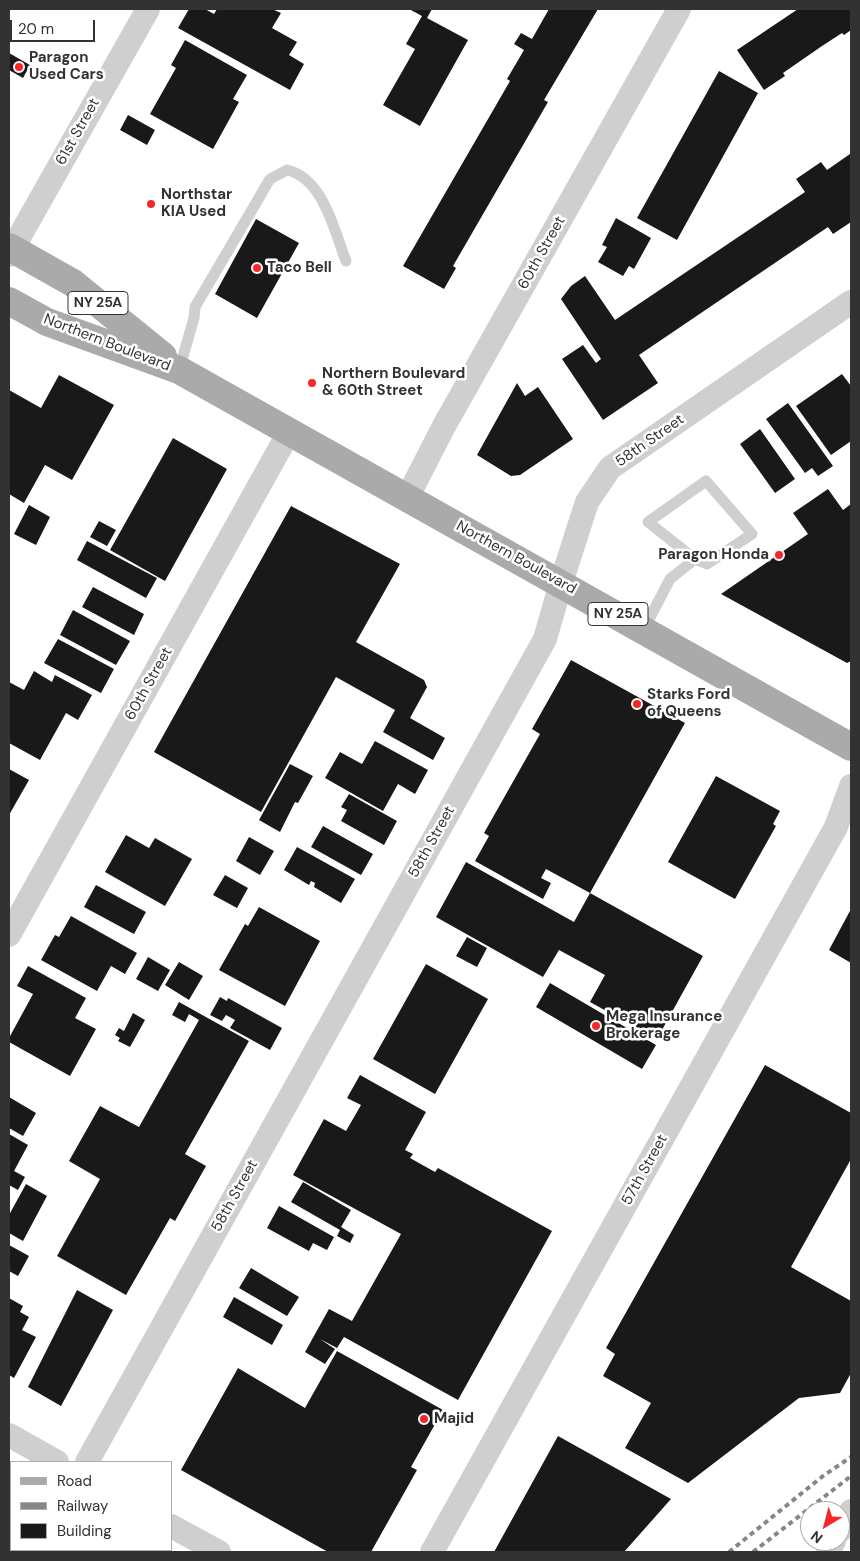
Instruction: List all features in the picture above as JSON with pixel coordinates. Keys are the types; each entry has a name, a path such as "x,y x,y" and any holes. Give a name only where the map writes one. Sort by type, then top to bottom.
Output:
{"main road":[{"name":"Northern Boulevard","path":"10,250 73,283 179,370"},
{"name":"Northern Boulevard","path":"9,301 47,322 179,370 561,582 851,747"}],"street":[{"name":"61st Street","path":"10,250 148,9"},
{"name":"60th Street","path":"407,498 444,426 679,9"},
{"name":"58th Street","path":"89,1461 545,639 587,502 610,468 851,302"},
{"name":"60th Street","path":"9,935 289,432"},
{"name":"57th Street","path":"432,1552 836,827 851,786"},
{"path":"9,1435 55,1461"},
{"path":"172,1527 219,1552"}],"lane":[{"path":"179,370 194,318 195,307 270,179 287,170 299,172 309,182 323,204 346,261"},
{"path":"706,481 752,534 707,564 696,559 648,522 706,481"},
{"path":"644,629 670,579 696,559"}],"building":[{"path":"189,9 205,9 214,14 217,9 272,9 281,13 272,28 297,42 289,55 304,64 290,90 178,28"},
{"path":"409,9 432,9 427,18 468,40 420,126 383,105 415,49 406,44 422,16"},
{"path":"549,9 598,9 544,100 548,102 453,266 456,268 444,289 403,266 510,81 507,79 524,50 514,44 521,33 532,39"},
{"path":"798,9 851,9 851,30 844,35 842,33 822,46 783,73 785,76 764,90 737,50"},
{"path":"185,40 247,75 233,99 239,102 213,149 150,114 176,68 171,65"},
{"name":"Paragon Used Cars","path":"9,53 30,65 23,78 9,70"},
{"path":"719,71 758,93 677,240 637,218"},
{"path":"128,115 155,130 147,145 120,130"},
{"path":"850,154 851,222 833,234 828,227 639,355 658,383 603,420 562,359 583,345 596,363 601,359 561,299 571,286 585,276 615,320 805,192 796,179 821,162 827,170"},
{"path":"616,218 651,238 634,269 629,266 623,276 598,262 607,247 602,245"},
{"name":"Taco Bell","path":"256,219 299,243 257,318 215,294"},
{"path":"842,374 851,386 851,441 831,455 796,406"},
{"path":"59,375 114,405 72,480 45,465 24,503 9,494 9,390 41,408"},
{"path":"517,383 525,396 538,387 573,439 520,475 511,476 477,455"},
{"path":"788,403 833,466 818,476 812,468 805,473 766,419"},
{"path":"760,429 795,479 775,493 740,444"},
{"path":"173,438 227,469 165,581 110,550"},
{"path":"828,489 843,510 851,504 851,661 847,663 721,594 808,534 793,513"},
{"path":"29,505 50,517 36,545 14,534"},
{"path":"291,506 400,564 356,642 424,680 427,687 410,718 445,738 433,760 383,732 395,710 336,677 261,812 154,752"},
{"path":"99,521 116,530 107,546 90,537"},
{"path":"87,541 157,578 146,598 77,560"},
{"path":"93,587 144,614 134,635 82,607"},
{"path":"73,610 130,641 116,665 60,635"},
{"path":"58,639 114,669 101,693 44,663"},
{"path":"571,660 685,723 590,893 546,869 541,878 551,883 543,899 475,861 489,836 484,833 540,734 532,729"},
{"path":"34,671 52,682 55,675 92,695 78,720 66,713 40,760 9,743 9,682 24,690"},
{"path":"375,741 428,770 415,794 398,784 383,811 325,778 340,752 362,764"},
{"path":"290,764 313,776 298,803 295,802 280,832 259,820"},
{"path":"9,769 29,780 9,815"},
{"path":"716,776 780,811 773,824 776,826 735,899 668,862"},
{"path":"349,794 397,821 384,845 341,821 347,810 341,807"},
{"path":"323,826 373,854 361,875 311,847"},
{"path":"126,835 149,848 155,838 192,859 165,906 105,872"},
{"path":"249,837 274,851 260,875 236,861"},
{"path":"297,847 355,879 341,903 314,887 315,883 311,881 309,885 284,870"},
{"path":"466,862 574,922 590,893 703,956 657,1039 590,1002 605,975 559,950 543,977 436,917"},
{"path":"225,875 248,888 237,908 213,895"},
{"path":"96,885 146,912 134,934 84,907"},
{"path":"259,907 320,941 285,1006 219,970 245,924 248,926"},
{"path":"851,909 851,963 829,950"},
{"path":"71,916 137,953 125,974 111,966 97,991 41,960 55,935 59,937"},
{"path":"467,937 487,948 477,967 456,956"},
{"path":"148,957 170,970 158,991 136,979"},
{"path":"179,962 203,976 189,1000 165,985"},
{"path":"426,964 488,999 435,1094 373,1059"},
{"path":"28,966 86,998 75,1018 96,1029 70,1076 9,1042 9,1038 33,994 17,986"},
{"name":"Mega Insurance Brokerage","path":"550,983 656,1045 642,1069 536,1007"},
{"path":"220,997 227,1001 228,998 282,1028 270,1050 230,1028 235,1020 226,1015 222,1021 210,1015"},
{"path":"179,1002 249,1041 185,1154 206,1166 175,1221 170,1218 126,1295 57,1256 100,1179 69,1161 100,1106 139,1127 199,1020 189,1014 185,1022 172,1015"},
{"path":"133,1013 145,1020 130,1047 118,1041 120,1038 115,1035 119,1028 124,1031"},
{"path":"765,1065 851,1113 851,1159 791,1267 851,1301 851,1373 840,1393 799,1398 688,1483 625,1448 651,1403 603,1376 615,1354 606,1348"},
{"path":"360,1075 426,1112 405,1150 413,1154 410,1158 435,1172 438,1168 552,1231 458,1400 344,1337 337,1348 320,1339 335,1349 325,1364 305,1352 329,1309 352,1321 401,1234 293,1175 324,1119 346,1131 361,1105 347,1098"},
{"path":"9,1097 36,1113 23,1136 9,1128"},
{"path":"9,1134 28,1145 14,1171 25,1177 18,1190 9,1185"},
{"path":"303,1182 351,1210 341,1227 354,1235 350,1243 337,1236 340,1230 291,1202"},
{"path":"26,1184 47,1196 23,1241 9,1233 9,1215"},
{"path":"279,1206 334,1237 327,1250 313,1243 309,1251 267,1228"},
{"path":"9,1245 29,1256 18,1276 9,1271"},
{"path":"251,1268 299,1297 287,1316 239,1288"},
{"path":"77,1290 113,1310 61,1406 28,1387"},
{"path":"234,1297 283,1325 272,1345 223,1317"},
{"path":"9,1298 23,1306 20,1312 29,1317 22,1330 36,1337 14,1378 9,1375"},
{"path":"337,1351 443,1410 411,1467 417,1470 371,1552 328,1552 181,1470 238,1368 305,1408"},
{"path":"558,1436 671,1499 624,1552 494,1552"},
{"path":"108,1551 111,1552 82,1552"}],"railway":[{"path":"729,1552 823,1476 851,1457"},
{"path":"753,1552 851,1476"}],"place":[{"name":"Paragon Used Cars","path":"19,67"},
{"name":"Northstar KIA Used","path":"151,204"},
{"name":"Taco Bell","path":"257,268"},
{"name":"Northern Boulevard & 60th Street","path":"312,383"},
{"name":"Paragon Honda","path":"779,555"},
{"name":"Starks Ford of Queens","path":"637,704"},
{"name":"Mega Insurance Brokerage","path":"596,1026"},
{"name":"Majid","path":"424,1419"}]}
